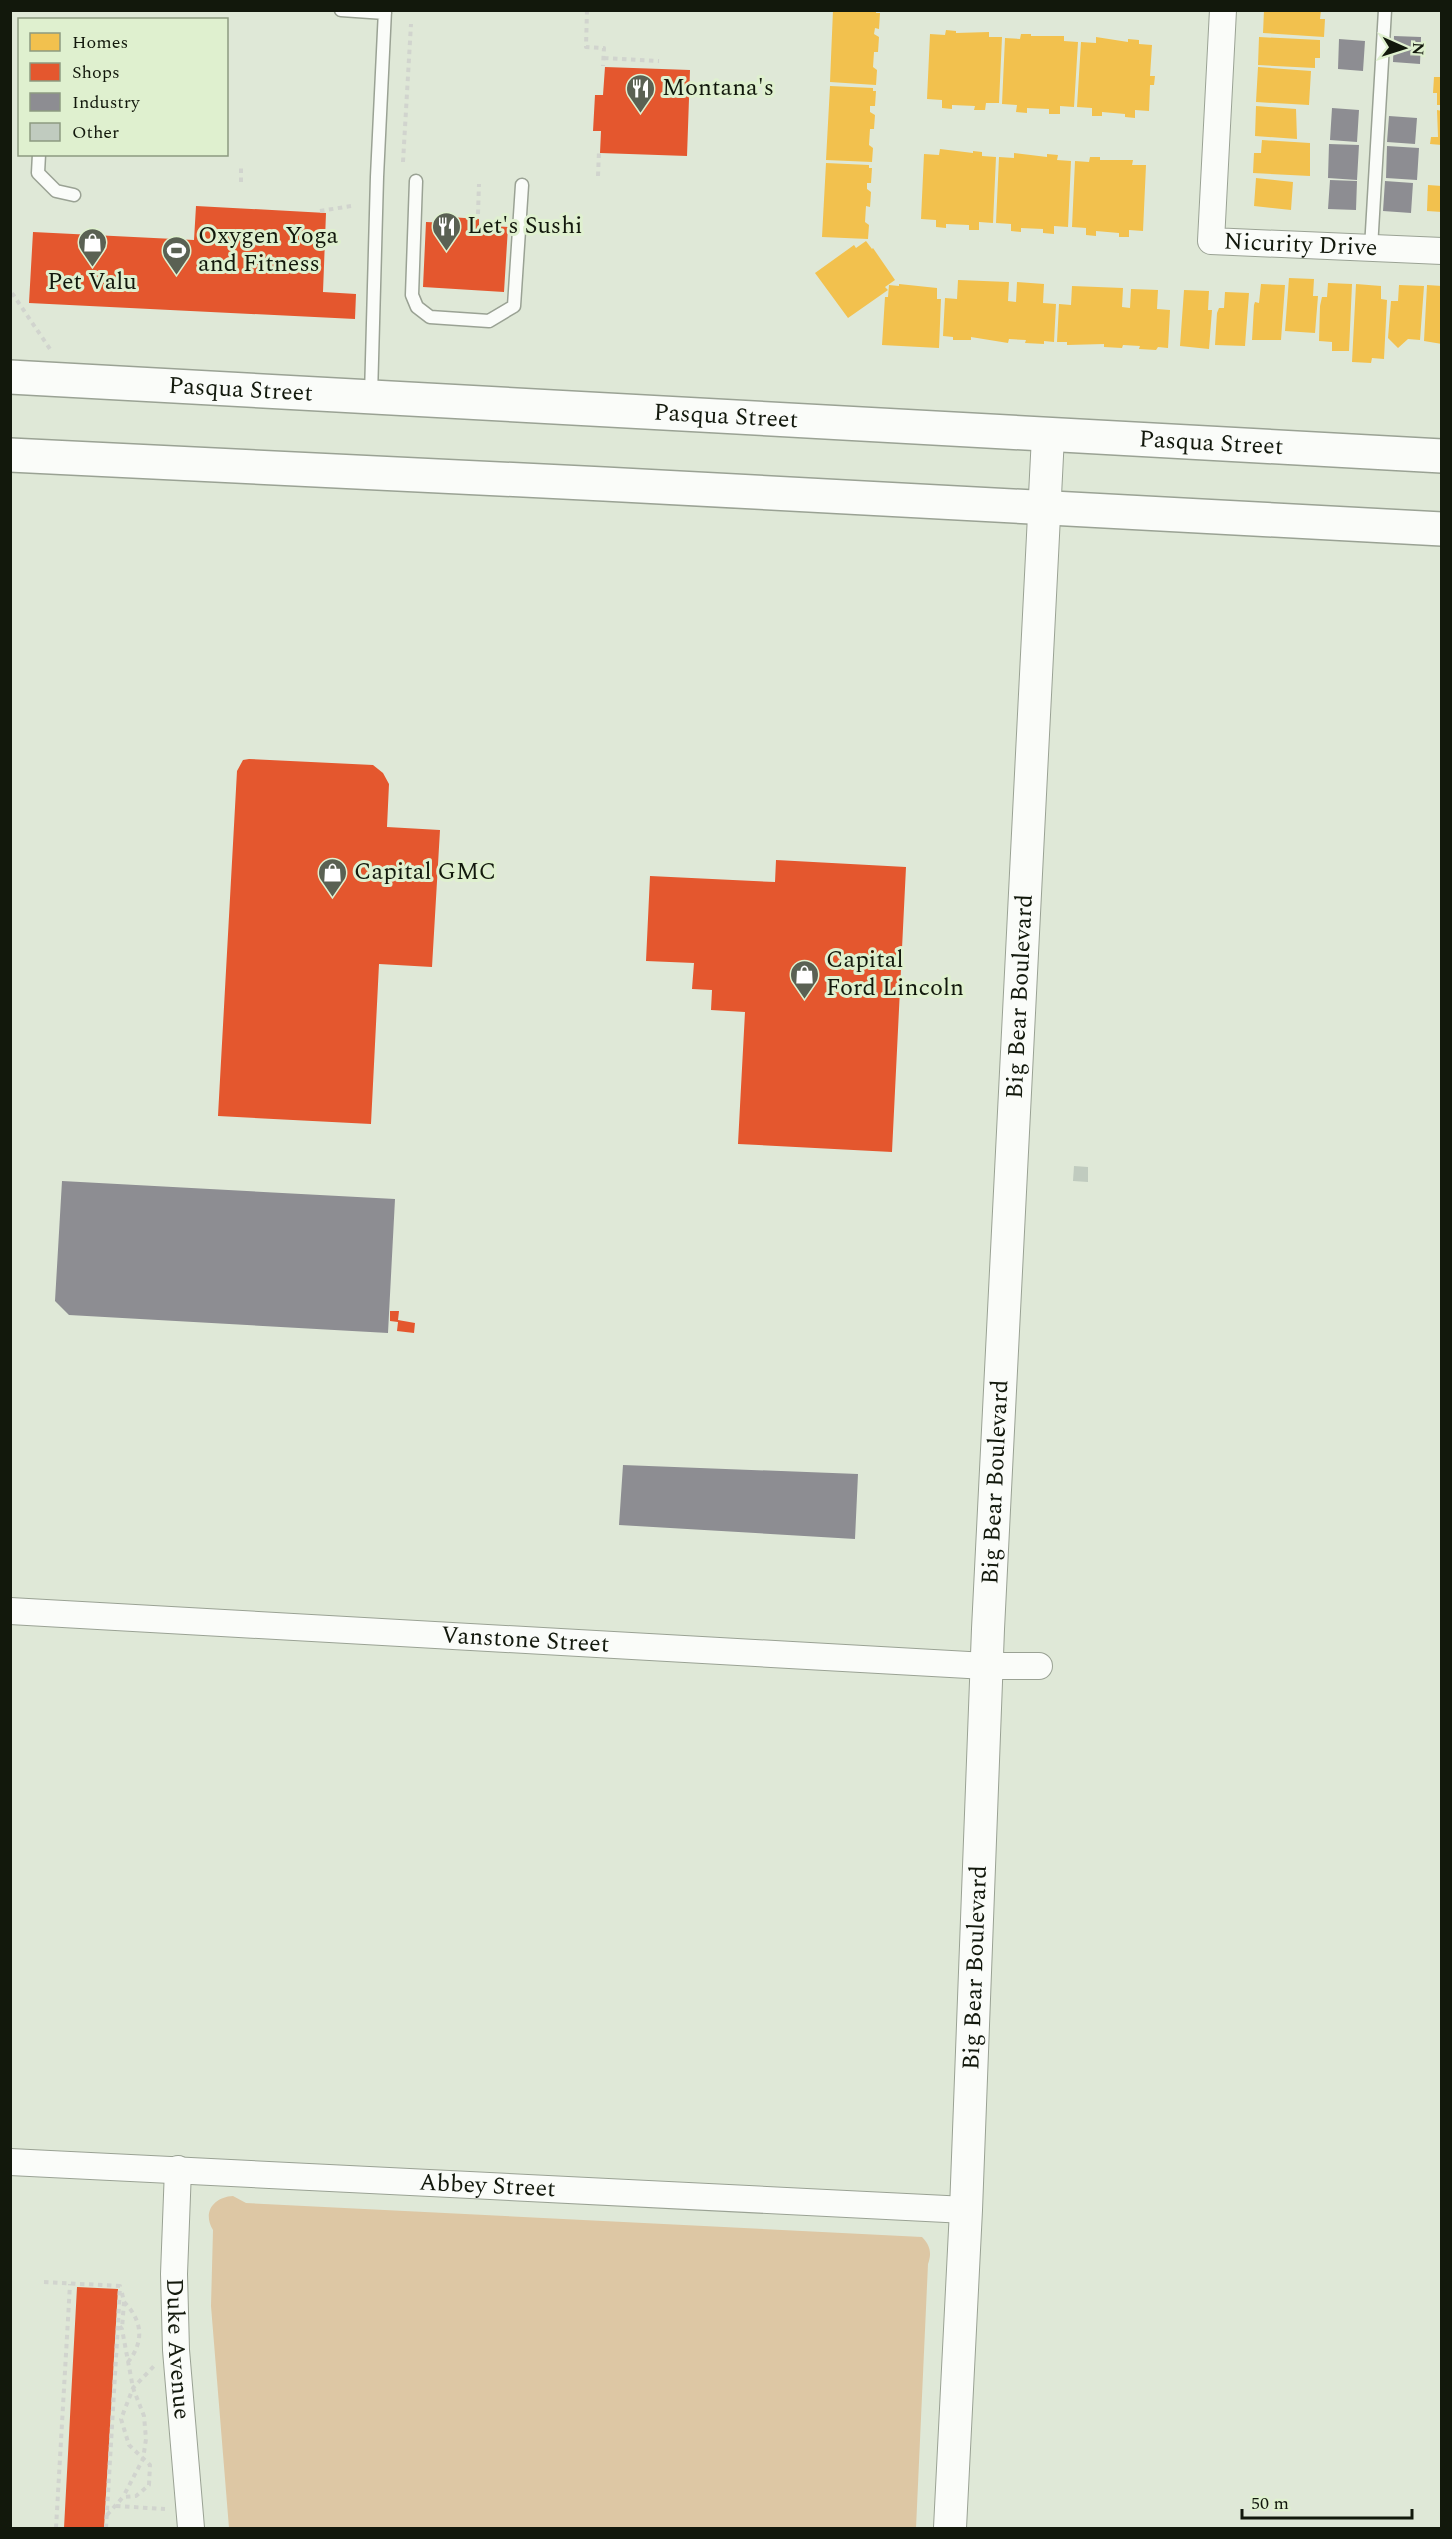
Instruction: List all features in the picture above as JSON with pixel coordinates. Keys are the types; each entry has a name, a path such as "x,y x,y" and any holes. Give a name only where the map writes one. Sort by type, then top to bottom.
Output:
{"main road":[{"name":"Pasqua Street","path":"10,377 1442,456"},
{"path":"10,455 1044,506 1442,529"}],"street":[{"name":"Nicurity Drive","path":"1224,10 1211,241 1442,250"},
{"name":"Big Bear Boulevard","path":"950,2529 966,2210 986,1666 1048,435"},
{"name":"Vanstone Street","path":"10,1611 986,1666 1039,1666"},
{"name":"Abbey Street","path":"10,2162 966,2210"},
{"name":"Duke Avenue","path":"178,2169 174,2274 176,2350 191,2529"}],"lane":[{"path":"341,10 385,12 377,177 371,398"},
{"path":"1371,248 1384,10"},
{"path":"39,156 38,173 56,191 74,195"},
{"path":"416,181 411,295 417,307 430,317 489,321 514,306 522,185"}],"path":[{"path":"587,10 586,47 604,48 603,66"},
{"path":"403,162 411,24"},
{"path":"603,58 659,61"},
{"path":"598,176 599,151"},
{"path":"241,168 241,182"},
{"path":"478,214 479,184"},
{"path":"320,211 351,206"},
{"path":"12,294 53,354 45,354"},
{"path":"44,2282 120,2286"},
{"path":"56,2529 70,2284"},
{"path":"107,2515 123,2497 143,2459 146,2439 144,2416 133,2388 122,2329 124,2302 120,2286"},
{"path":"106,2529 120,2286"},
{"path":"124,2302 136,2314 140,2339 135,2354 128,2363"},
{"path":"118,2324 122,2329"},
{"path":"123,2497 136,2496 149,2485 150,2465 129,2445 121,2419 133,2388 154,2365"},
{"path":"112,2418 121,2419"},
{"path":"115,2506 165,2509"}],"shaded area":[{"path":"233,2196 246,2203 922,2237 927,2243 930,2256 916,2528 229,2528 211,2306 213,2230 209,2212 215,2202"}],"building: Homes":[{"path":"833,10 876,10 876,13 880,13 879,29 875,28 874,34 879,37 878,52 874,52 873,67 877,70 876,85 830,82"},
{"path":"1264,10 1321,10 1320,19 1325,19 1324,37 1263,33"},
{"path":"946,30 956,31 956,33 989,32 989,37 1002,37 999,103 986,103 985,110 974,110 975,106 952,105 952,109 942,108 942,100 927,99 930,34 945,35"},
{"path":"1021,34 1064,36 1064,41 1078,42 1074,107 1060,106 1060,114 1049,114 1049,109 1027,108 1027,113 1016,112 1017,105 1002,104 1005,38 1020,39"},
{"path":"1096,37 1128,42 1128,39 1139,40 1139,44 1152,45 1150,76 1155,76 1154,85 1150,85 1149,111 1135,110 1135,118 1125,117 1125,114 1102,112 1102,116 1092,116 1092,108 1077,107 1081,42 1096,43"},
{"path":"1259,37 1320,40 1320,58 1315,58 1315,68 1258,65"},
{"path":"1258,67 1311,71 1309,105 1256,102"},
{"path":"1434,77 1442,77 1442,105 1437,105 1437,93 1433,93"},
{"path":"830,86 873,88 873,91 876,91 875,106 870,106 870,112 875,115 874,129 870,129 869,145 873,148 872,162 826,160"},
{"path":"1256,106 1296,109 1297,139 1255,136"},
{"path":"1437,110 1442,111 1442,145 1430,144 1431,137 1438,137"},
{"path":"1262,140 1310,143 1310,176 1253,173 1254,153 1261,153"},
{"path":"940,149 982,152 982,156 996,157 993,223 979,222 979,230 969,230 969,225 946,224 946,228 936,227 936,220 921,219 924,154 939,155"},
{"path":"1014,153 1047,157 1047,154 1058,155 1057,160 1071,161 1068,227 1054,226 1054,234 1043,233 1043,229 1021,228 1021,232 1011,231 1011,224 996,223 999,157 1014,158"},
{"path":"1090,157 1100,157 1100,160 1133,160 1132,165 1146,165 1143,231 1129,230 1129,237 1119,237 1119,233 1096,231 1096,236 1086,235 1086,228 1072,227 1075,161 1089,162"},
{"path":"826,163 869,165 869,168 872,168 871,183 867,183 867,189 871,192 870,207 866,206 865,222 869,225 868,239 822,237"},
{"path":"1256,178 1293,182 1291,210 1254,206"},
{"path":"1428,185 1442,186 1442,212 1427,211"},
{"path":"866,241 895,280 885,287 888,290 848,318 815,273 854,245 856,248"},
{"path":"1289,278 1314,279 1313,296 1318,296 1315,333 1285,331"},
{"path":"958,280 1009,282 1008,301 1016,302 1017,282 1044,284 1043,303 1056,304 1054,342 1025,343 1026,340 1009,339 1008,343 971,337 971,340 953,340 953,337 943,336 945,298 957,299"},
{"path":"1328,283 1352,284 1349,351 1332,351 1332,342 1319,341 1320,306 1322,297 1327,297"},
{"path":"899,284 937,288 937,299 941,299 939,348 882,345 885,297 888,297 889,285 899,286"},
{"path":"1261,284 1285,285 1281,340 1252,340 1254,305 1255,302 1259,303"},
{"path":"1356,284 1381,286 1381,299 1387,300 1384,359 1372,358 1371,363 1352,362"},
{"path":"1399,285 1424,286 1420,340 1408,339 1398,348 1388,338 1391,301 1398,301"},
{"path":"1427,285 1442,286 1442,344 1424,341"},
{"path":"1072,286 1123,288 1122,307 1130,308 1131,289 1158,290 1157,309 1170,310 1168,348 1158,347 1156,350 1139,349 1140,346 1123,345 1122,348 1104,347 1104,344 1067,345 1067,342 1057,342 1059,304 1071,305"},
{"path":"1184,290 1209,291 1208,310 1212,310 1209,349 1180,346"},
{"path":"1225,292 1249,293 1245,346 1215,345 1217,313 1219,308 1224,308"}],"building: Shops":[{"name":"Montana's","path":"605,67 690,70 687,156 600,153 601,131 593,131 595,95 603,95"},
{"path":"196,206 326,213 323,292 356,294 355,319 29,303 33,232 194,240"},
{"path":"450,217 479,219 479,225 508,227 504,292 423,287 426,222 450,223"},
{"name":"Capital GMC","path":"243,760 373,765 383,773 389,784 387,827 440,830 432,967 379,964 371,1124 218,1116 237,771"},
{"name":"Capital Ford Lincoln","path":"776,860 906,867 892,1152 738,1144 745,1012 711,1010 712,990 692,989 694,963 646,961 650,876 775,882"},
{"path":"390,1311 399,1311 398,1320 415,1323 414,1333 397,1331 398,1322 390,1321"},
{"path":"77,2287 118,2289 104,2528 64,2528"}],"building: Industry":[{"path":"1394,36 1421,37 1420,64 1393,62"},
{"path":"1339,39 1365,41 1363,71 1338,69"},
{"path":"1332,108 1359,110 1357,142 1330,140"},
{"path":"1389,116 1417,118 1415,144 1387,142"},
{"path":"1329,144 1359,145 1357,180 1328,178"},
{"path":"1387,146 1419,148 1417,180 1386,178"},
{"path":"1330,180 1357,181 1356,210 1328,209"},
{"path":"1385,181 1413,183 1411,213 1383,211"},
{"path":"62,1181 395,1199 388,1333 69,1315 55,1301"},
{"path":"623,1465 858,1474 855,1539 619,1525"}],"building: Other":[{"path":"1074,1166 1088,1167 1088,1182 1073,1181"}],"place":[{"name":"Montana's","path":"641,114"},
{"name":"Let's Sushi","path":"446,252"},
{"name":"Pet Valu","path":"92,268"},
{"name":"Oxygen Yoga and Fitness","path":"177,276"},
{"name":"Capital GMC","path":"333,898"},
{"name":"Capital Ford Lincoln","path":"805,1000"}]}
